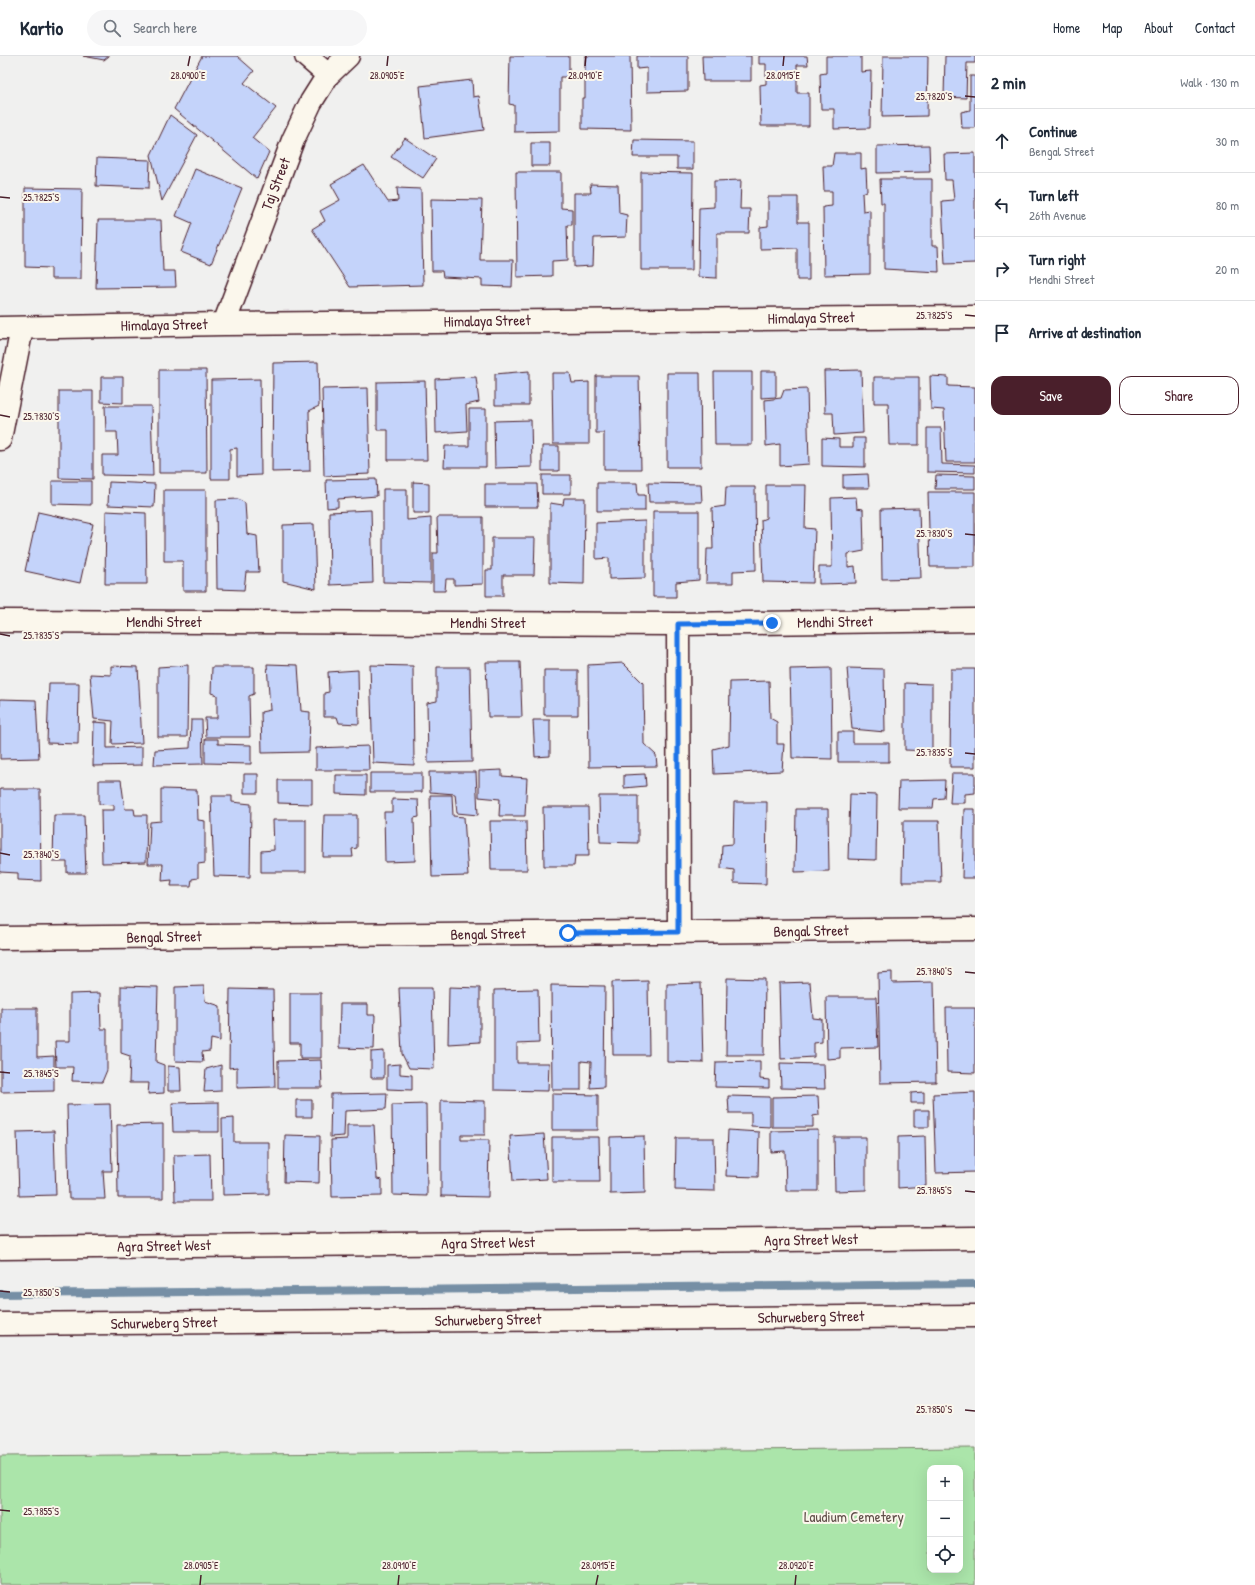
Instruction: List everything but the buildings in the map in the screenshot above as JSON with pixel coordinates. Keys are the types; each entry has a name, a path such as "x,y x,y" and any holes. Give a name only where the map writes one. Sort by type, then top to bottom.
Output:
{"street":[{"path":"306,56 328,75"},
{"name":"Taj Street","path":"224,324 293,140 311,102 328,75 348,56"},
{"name":"Himalaya Street","path":"0,328 224,324 975,317"},
{"path":"0,439 22,328"},
{"name":"Mendhi Street","path":"0,621 678,624 975,620"},
{"path":"678,624 678,932"},
{"name":"Bengal Street","path":"0,938 975,929"},
{"name":"Agra Street West","path":"0,1248 975,1238"},
{"name":"Schurweberg Street","path":"0,1324 975,1316"}],"green space":[{"name":"Laudium Cemetery","path":"975,1448 975,1585 0,1585 0,1456"}],"waterway":[{"path":"0,1294 975,1284"}],"route":[{"path":"568,933 678,932 678,624 772,623"}]}
